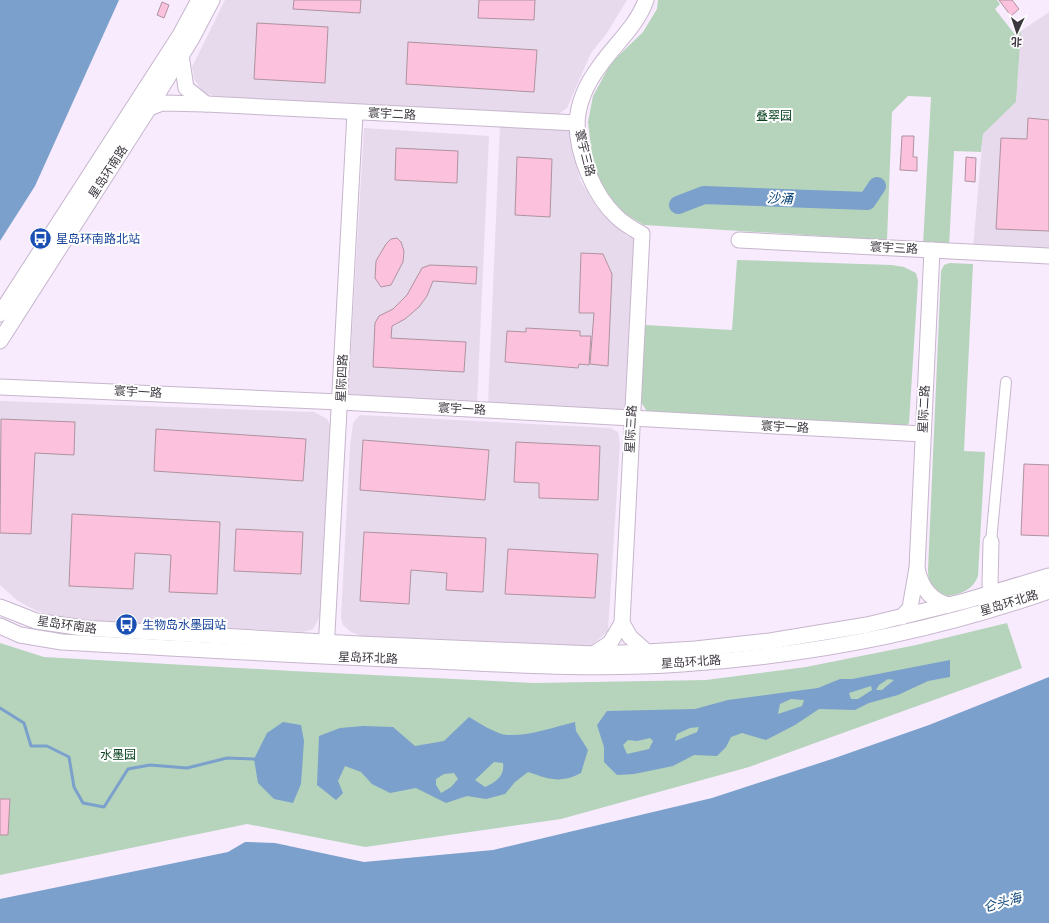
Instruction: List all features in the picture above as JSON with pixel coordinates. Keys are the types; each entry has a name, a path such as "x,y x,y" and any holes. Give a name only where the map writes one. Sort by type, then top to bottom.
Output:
{"street":[{"name":"星岛环南路","path":"0,314 180,35 199,0"},
{"name":"星岛环南路","path":"0,341 182,55 212,0"},
{"name":"寰宇三路","path":"642,234 617,217 604,203 595,188 582,152 577,123 580,105 588,85 599,66 622,40 646,0"},
{"path":"182,55 186,88 206,104"},
{"name":"寰宇二路","path":"149,108 162,103 206,104 356,113 577,123"},
{"name":"星际四路","path":"327,649 356,113"},
{"name":"星际三路","path":"594,654 610,643 622,623 631,419 642,234"},
{"name":"寰宇三路","path":"738,240 1049,256"},
{"name":"星际二路","path":"902,617 910,608 917,568 932,250"},
{"path":"993,601 990,580 991,542 1006,382"},
{"name":"寰宇一路","path":"4,383 631,419 923,434"},
{"name":"星际二路","path":"917,568 921,583 927,592 941,603 948,605"},
{"name":"星岛环北路","path":"327,649 552,666 682,664 784,654 870,639 937,624 1049,576"},
{"name":"星岛环北路","path":"327,649 594,654 695,650 828,632 902,617 948,605 993,601 1049,591"},
{"name":"星岛环南路","path":"0,607 36,621 83,628 327,649"},
{"path":"622,623 630,638 647,652"},
{"name":"星岛环南路","path":"0,626 20,635 62,642 327,649"}],"shaded area":[{"path":"225,0 627,0 607,33 591,53 567,108 556,116 222,99 203,92 194,79 192,67"},
{"path":"1049,12 1049,251 973,248 983,134 1016,102 1021,31"},
{"path":"500,125 568,128 580,180 596,206 627,236 637,239 627,411 488,404"},
{"path":"364,128 489,136 477,404 348,399"},
{"path":"0,401 314,412 327,419 331,427 323,603 319,618 313,629 303,632 63,619 37,611 18,601 0,585"},
{"path":"360,415 610,428 618,432 620,443 608,631 591,646 361,636 351,632 343,625 341,618 350,447 353,423"}],"green space":[{"name":"叠翠园","path":"658,0 997,0 1000,4 995,9 1016,36 1021,31 1016,102 983,134 981,152 954,151 949,247 923,245 931,97 908,96 892,112 887,240 644,225 612,206 594,172 588,122 593,96 611,63 643,32 657,9"},
{"path":"737,260 892,265 904,267 916,273 918,281 909,423 904,428 650,416 641,402 645,325 732,330"},
{"path":"950,263 973,264 964,451 985,452 978,576 970,588 948,596 939,592 933,586 929,579 928,570 941,271 944,265"},
{"name":"水墨园","path":"1007,623 1022,668 749,767 561,819 365,847 247,824 0,875 0,643 44,657 292,671 533,683 706,680 806,667 916,645"}],"water":[{"path":"0,0 119,0 35,186 0,241"},
{"path":"950,660 950,677 928,681 898,695 869,703 855,710 819,709 795,725 766,740 742,733 731,737 726,747 717,756 694,755 673,766 634,774 617,775 604,762 604,747 597,725 607,711 695,709 728,700 818,688 840,679 852,679","holes":["888,679 894,680 882,690 876,690 879,685","871,686 872,690 858,699 851,699 849,693","791,699 804,700 802,706 778,714 780,704","699,727 697,732 675,741 677,734 690,728","650,738 653,741 649,749 627,754 623,745 628,740 637,741"]},
{"name":"仑头海","path":"1049,677 1049,923 0,923 0,899 228,852 245,842 275,843 364,862 493,850 712,798 832,759 929,725"},
{"path":"469,717 493,731 508,735 533,733 575,722 576,731 588,750 581,773 567,778 554,779 528,772 515,782 505,794 486,799 467,796 446,803 416,788 390,793 372,784 361,772 345,766 338,781 343,793 336,800 317,785 319,736 340,728 363,726 393,727 415,746 444,741","holes":["494,762 503,763 503,772 496,781 485,787 475,780","454,773 458,779 451,787 441,793 436,785 436,779 444,774"]},
{"path":"283,722 301,725 304,741 301,784 293,803 274,799 258,783 254,759 267,733"}],"building":[{"path":"294,0 361,0 360,13 293,9"},
{"path":"479,0 535,0 534,20 478,18"},
{"path":"999,0 1012,0 1019,9 1011,16"},
{"path":"162,2 169,5 164,18 157,15"},
{"path":"257,23 328,27 325,83 254,79"},
{"path":"408,42 537,50 534,92 406,84"},
{"path":"1028,118 1049,120 1049,231 996,229 1001,138 1027,139"},
{"path":"902,136 914,136 913,157 917,157 917,171 900,170"},
{"path":"396,148 458,151 457,183 395,180"},
{"path":"517,157 552,159 550,217 515,215"},
{"path":"966,157 976,158 975,182 965,181"},
{"path":"397,238 401,242 404,251 403,262 391,285 381,287 375,278 376,261 386,244 391,239"},
{"path":"581,253 603,254 612,274 608,366 590,364 594,313 579,313"},
{"path":"430,265 477,267 476,284 433,281 427,296 419,307 405,319 392,326 391,338 466,342 464,372 373,367 375,323 379,316 393,309 407,295 422,268"},
{"path":"526,328 580,331 580,336 591,336 589,365 579,364 578,368 505,362 507,331 526,332"},
{"path":"1,419 75,422 74,455 35,453 31,534 0,533"},
{"path":"156,429 306,439 303,481 154,471"},
{"path":"363,440 489,450 485,500 360,490"},
{"path":"516,442 600,446 598,500 539,498 539,483 514,482"},
{"path":"1024,464 1049,465 1049,536 1021,535"},
{"path":"72,514 220,522 217,594 169,592 171,555 135,553 133,589 69,586"},
{"path":"236,529 303,532 301,574 234,571"},
{"path":"364,532 486,538 483,592 446,590 447,573 411,570 409,604 360,601"},
{"path":"508,549 598,554 595,598 505,594"},
{"path":"0,799 10,799 8,835 0,835"}],"waterway":[{"name":"沙涌","path":"678,205 704,195 867,201 877,186"},
{"path":"0,708 24,723 31,746 47,746 69,757 74,787 83,803 104,807 128,769 150,765 187,768 227,758 254,759"}],"place":[{"name":"星岛环南路北站","path":"40,239"},
{"name":"生物岛水墨园站","path":"127,625"}]}
